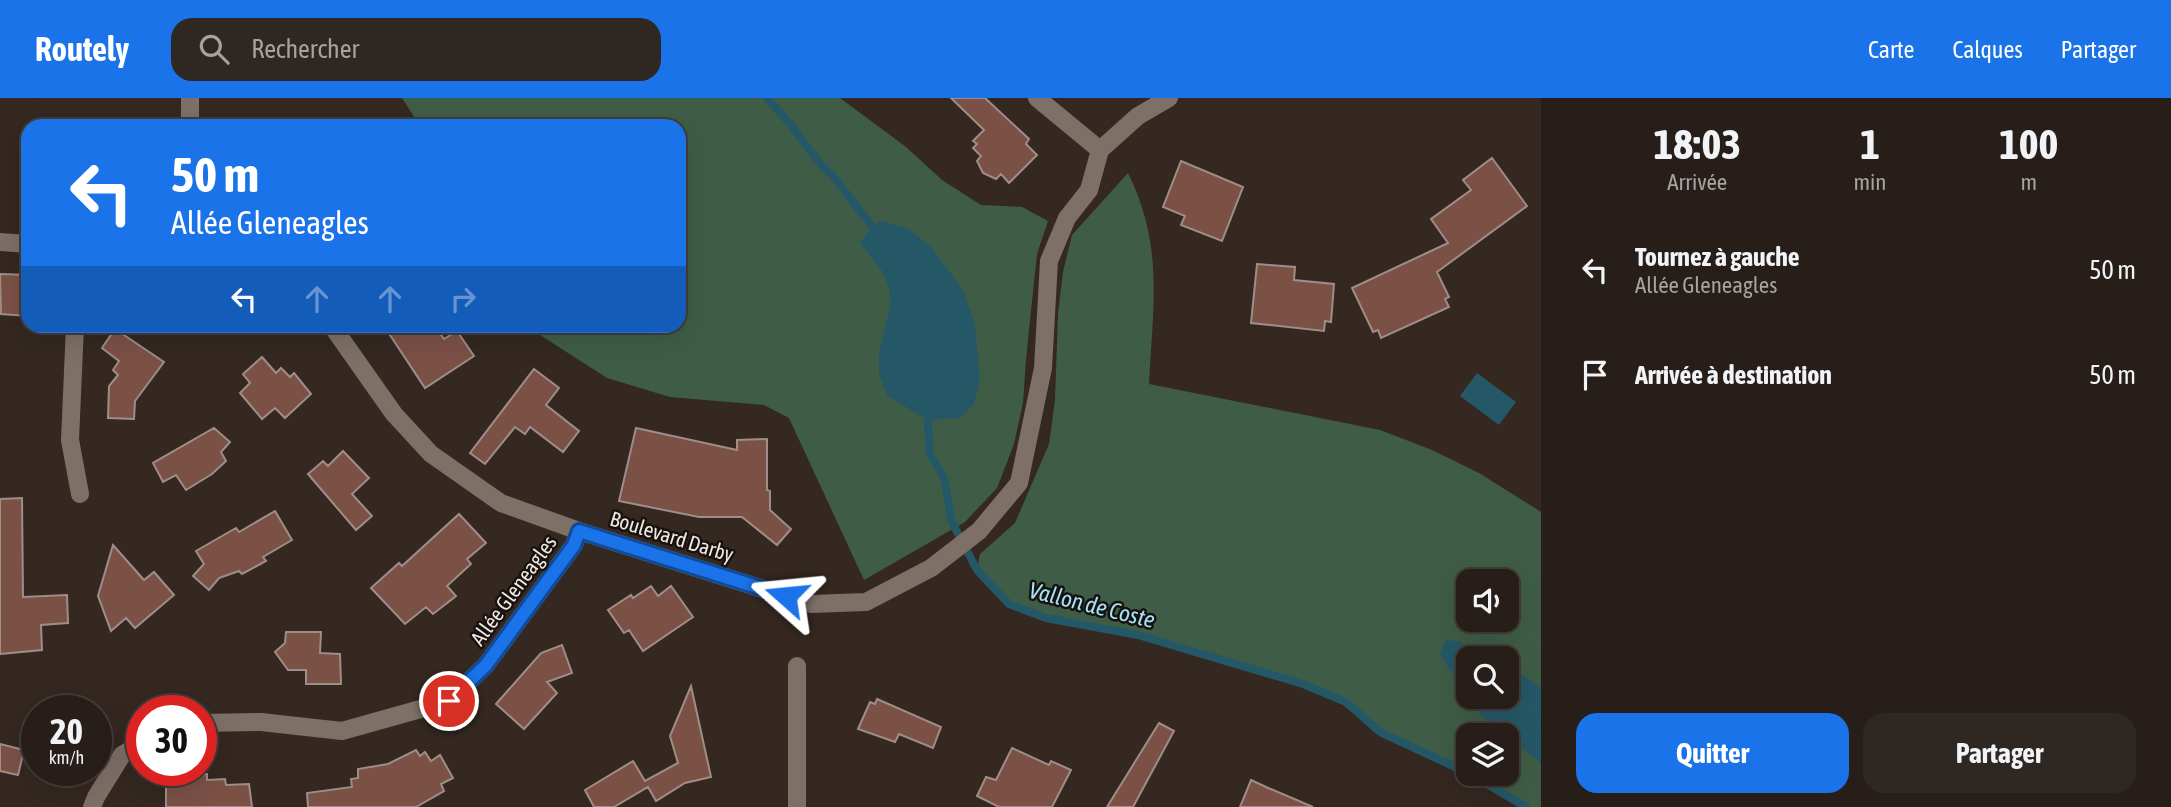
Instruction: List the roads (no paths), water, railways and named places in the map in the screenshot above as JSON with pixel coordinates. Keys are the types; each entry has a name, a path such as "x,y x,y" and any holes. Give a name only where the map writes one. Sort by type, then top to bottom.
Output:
{"street":[{"path":"190,98 190,119"},
{"path":"1037,98 1100,150 1138,116 1169,98"},
{"name":"Boulevard Darby","path":"337,333 394,414 431,454 501,503 579,531 811,604 866,602 931,568 979,531 1019,483 1043,368 1049,261 1066,218 1089,190 1100,150"},
{"path":"0,242 21,244"},
{"path":"75,333 70,440 80,494"},
{"name":"Allée Gleneagles","path":"217,723 261,722 342,731 449,701 486,665 574,545 579,531"},
{"path":"797,666 797,807"},
{"path":"93,807 96,797 126,753"}],"water":[{"path":"881,221 909,229 932,248 963,290 975,325 980,378 974,404 960,418 927,420 887,395 879,374 879,352 891,302 888,285 882,271 860,243 867,232"},
{"path":"1477,373 1516,402 1499,425 1460,396"},
{"path":"1446,640 1469,646 1456,646 1456,679 1440,654"},
{"path":"1519,672 1541,688 1541,763 1519,746 1519,723 1490,723 1477,709 1519,709"}],"waterway":[{"name":"Vallon de Coste","path":"767,98 878,234"},
{"name":"Vallon de Coste","path":"927,409 930,454 944,478 952,522 977,570 1009,604 1046,618 1138,635 1303,684 1346,702 1380,732 1456,767"},
{"name":"Vallon de Coste","path":"1490,786 1526,807"}]}
